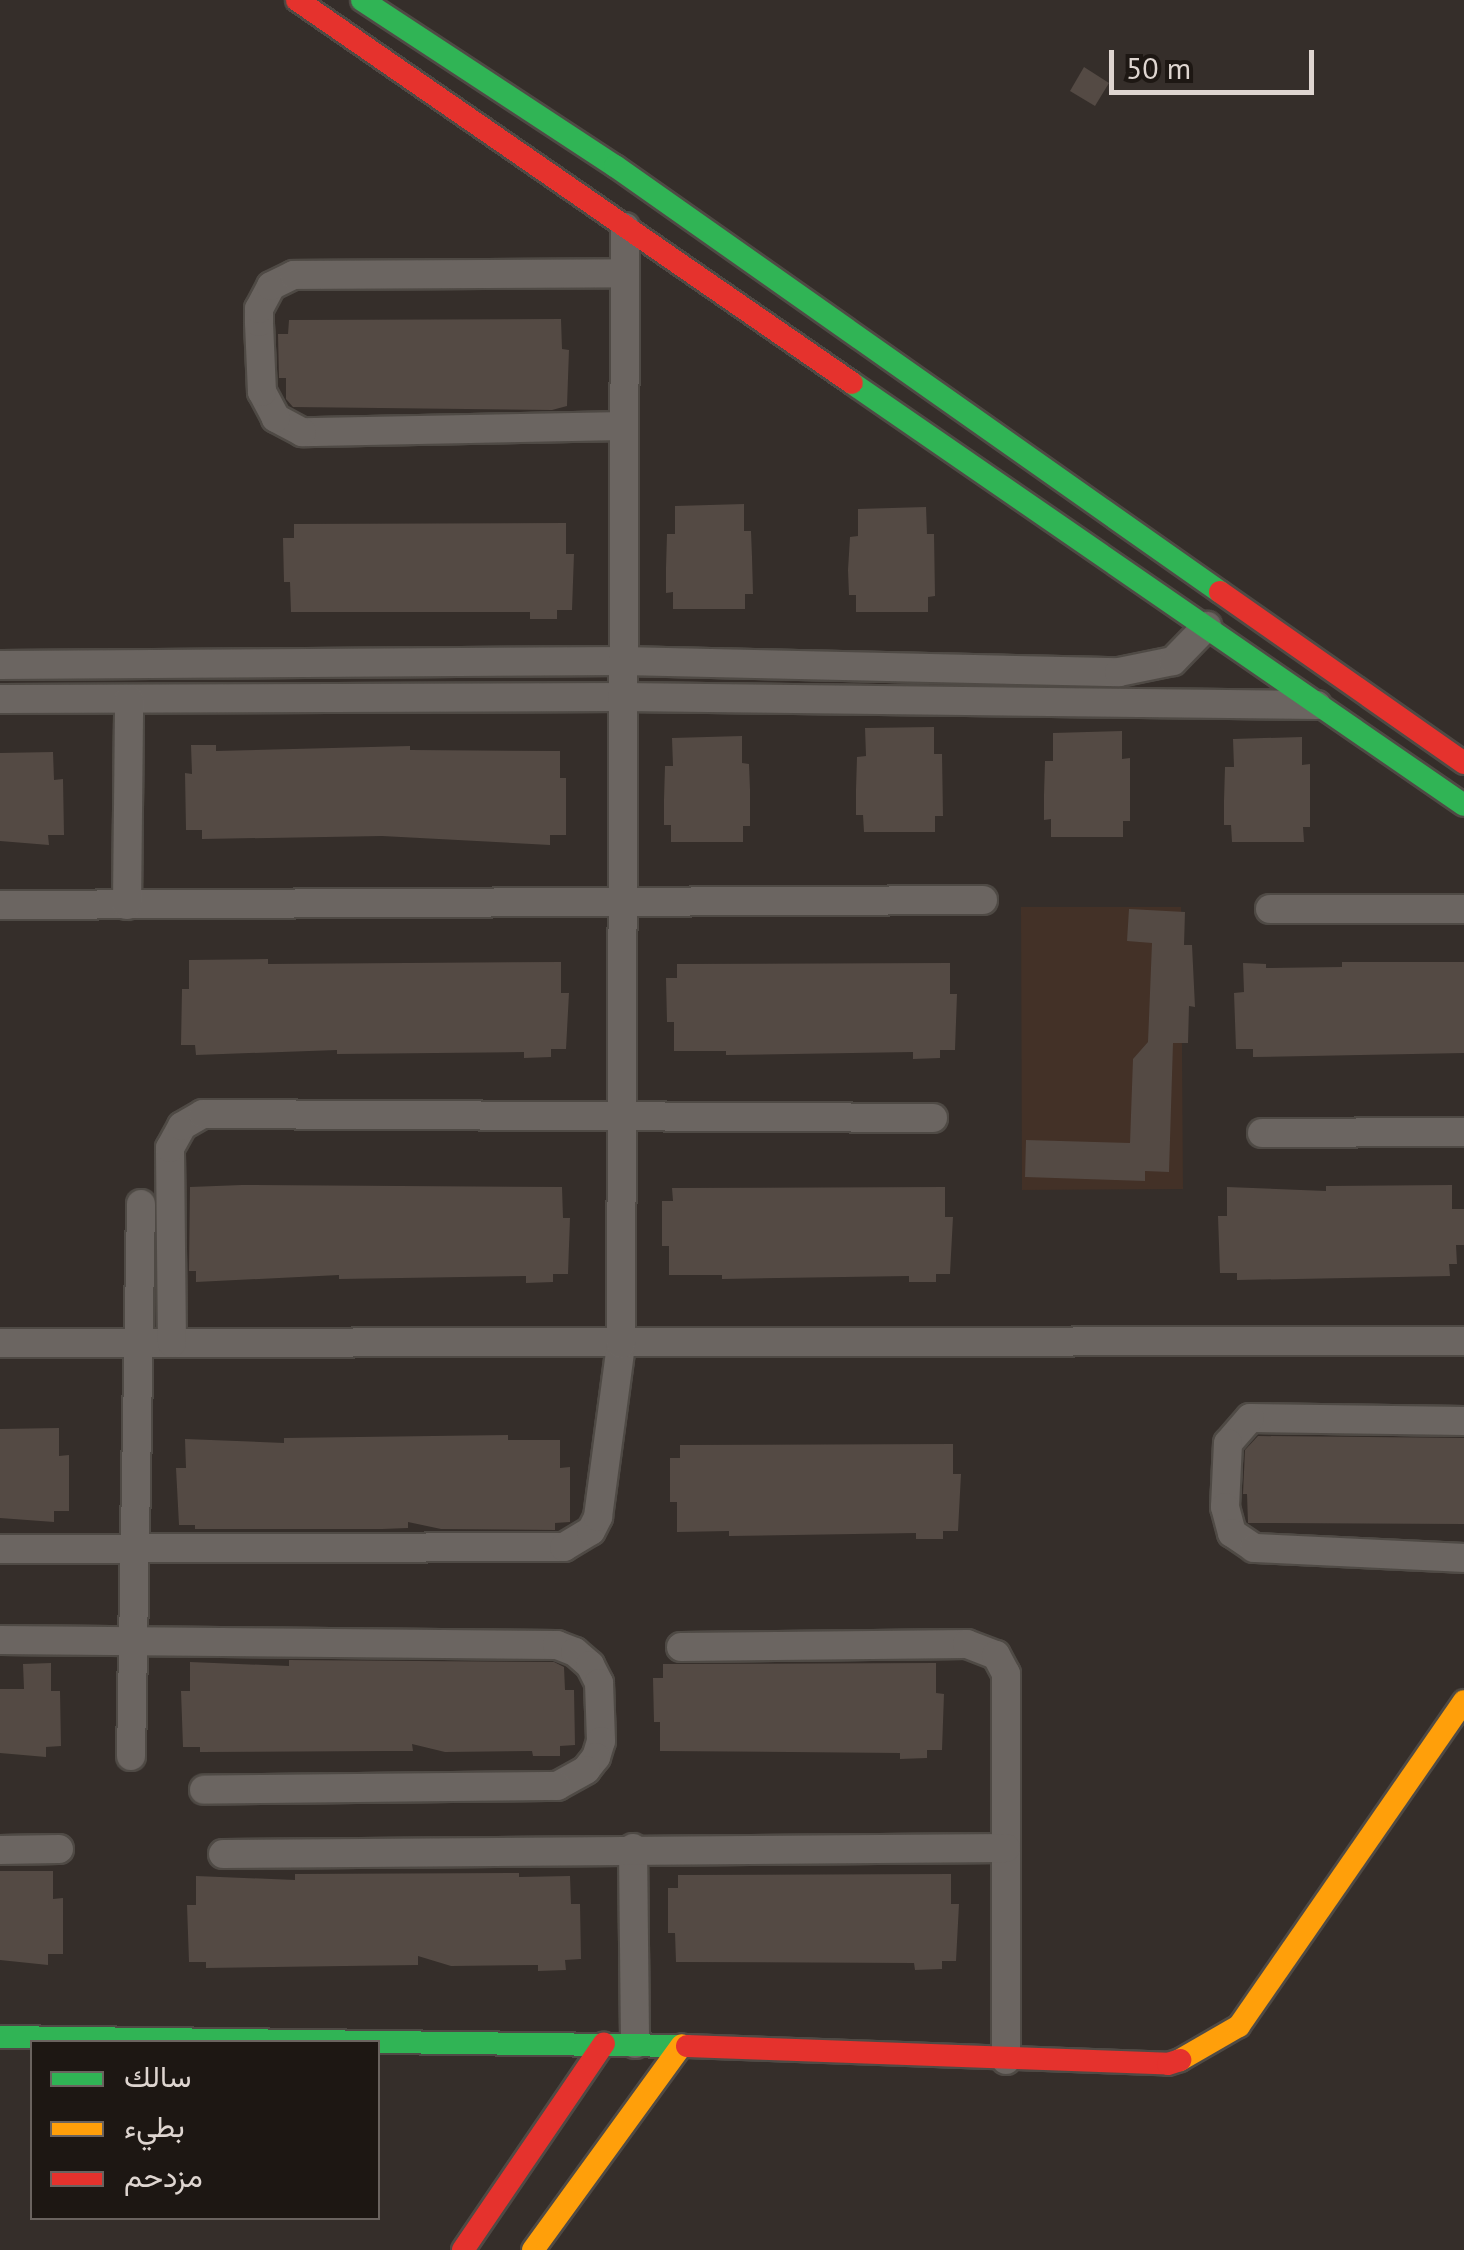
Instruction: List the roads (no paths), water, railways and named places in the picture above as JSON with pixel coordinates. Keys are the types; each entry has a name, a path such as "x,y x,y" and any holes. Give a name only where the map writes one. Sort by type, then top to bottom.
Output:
{"street":[{"path":"297,0 1464,805"},
{"path":"362,0 615,166 1464,763"},
{"path":"0,1549 564,1547 578,1541 598,1516 620,1344 625,228"},
{"path":"624,273 294,274 271,286 259,309 262,392 276,418 302,432 624,426"},
{"path":"0,665 623,661 1120,672 1173,661 1206,626"},
{"path":"0,700 622,697 1317,705"},
{"path":"127,904 130,699"},
{"path":"0,905 983,900"},
{"path":"1270,909 1464,910"},
{"path":"172,1343 170,1148 182,1126 192,1119 216,1114 620,1120 933,1118"},
{"path":"1262,1133 1464,1132"},
{"path":"131,1756 141,1204"},
{"path":"0,1343 1464,1342"},
{"path":"1464,1421 1250,1418 1228,1443 1225,1507 1232,1533 1254,1548 1464,1558"},
{"path":"0,1640 556,1646 575,1652 590,1665 599,1682 601,1741 596,1757 573,1780 557,1786 204,1790"},
{"path":"681,1647 966,1644 988,1648 1006,1674 1006,2060"},
{"path":"380,2041 682,2045 1168,2064 1218,2043 1256,2004 1464,1701"},
{"path":"633,1848 635,2044"},
{"path":"223,1854 1006,1848"},
{"path":"0,1850 58,1850"},
{"path":"0,2037 302,2040"},
{"path":"463,2250 604,2043"},
{"path":"533,2250 682,2045"}]}
